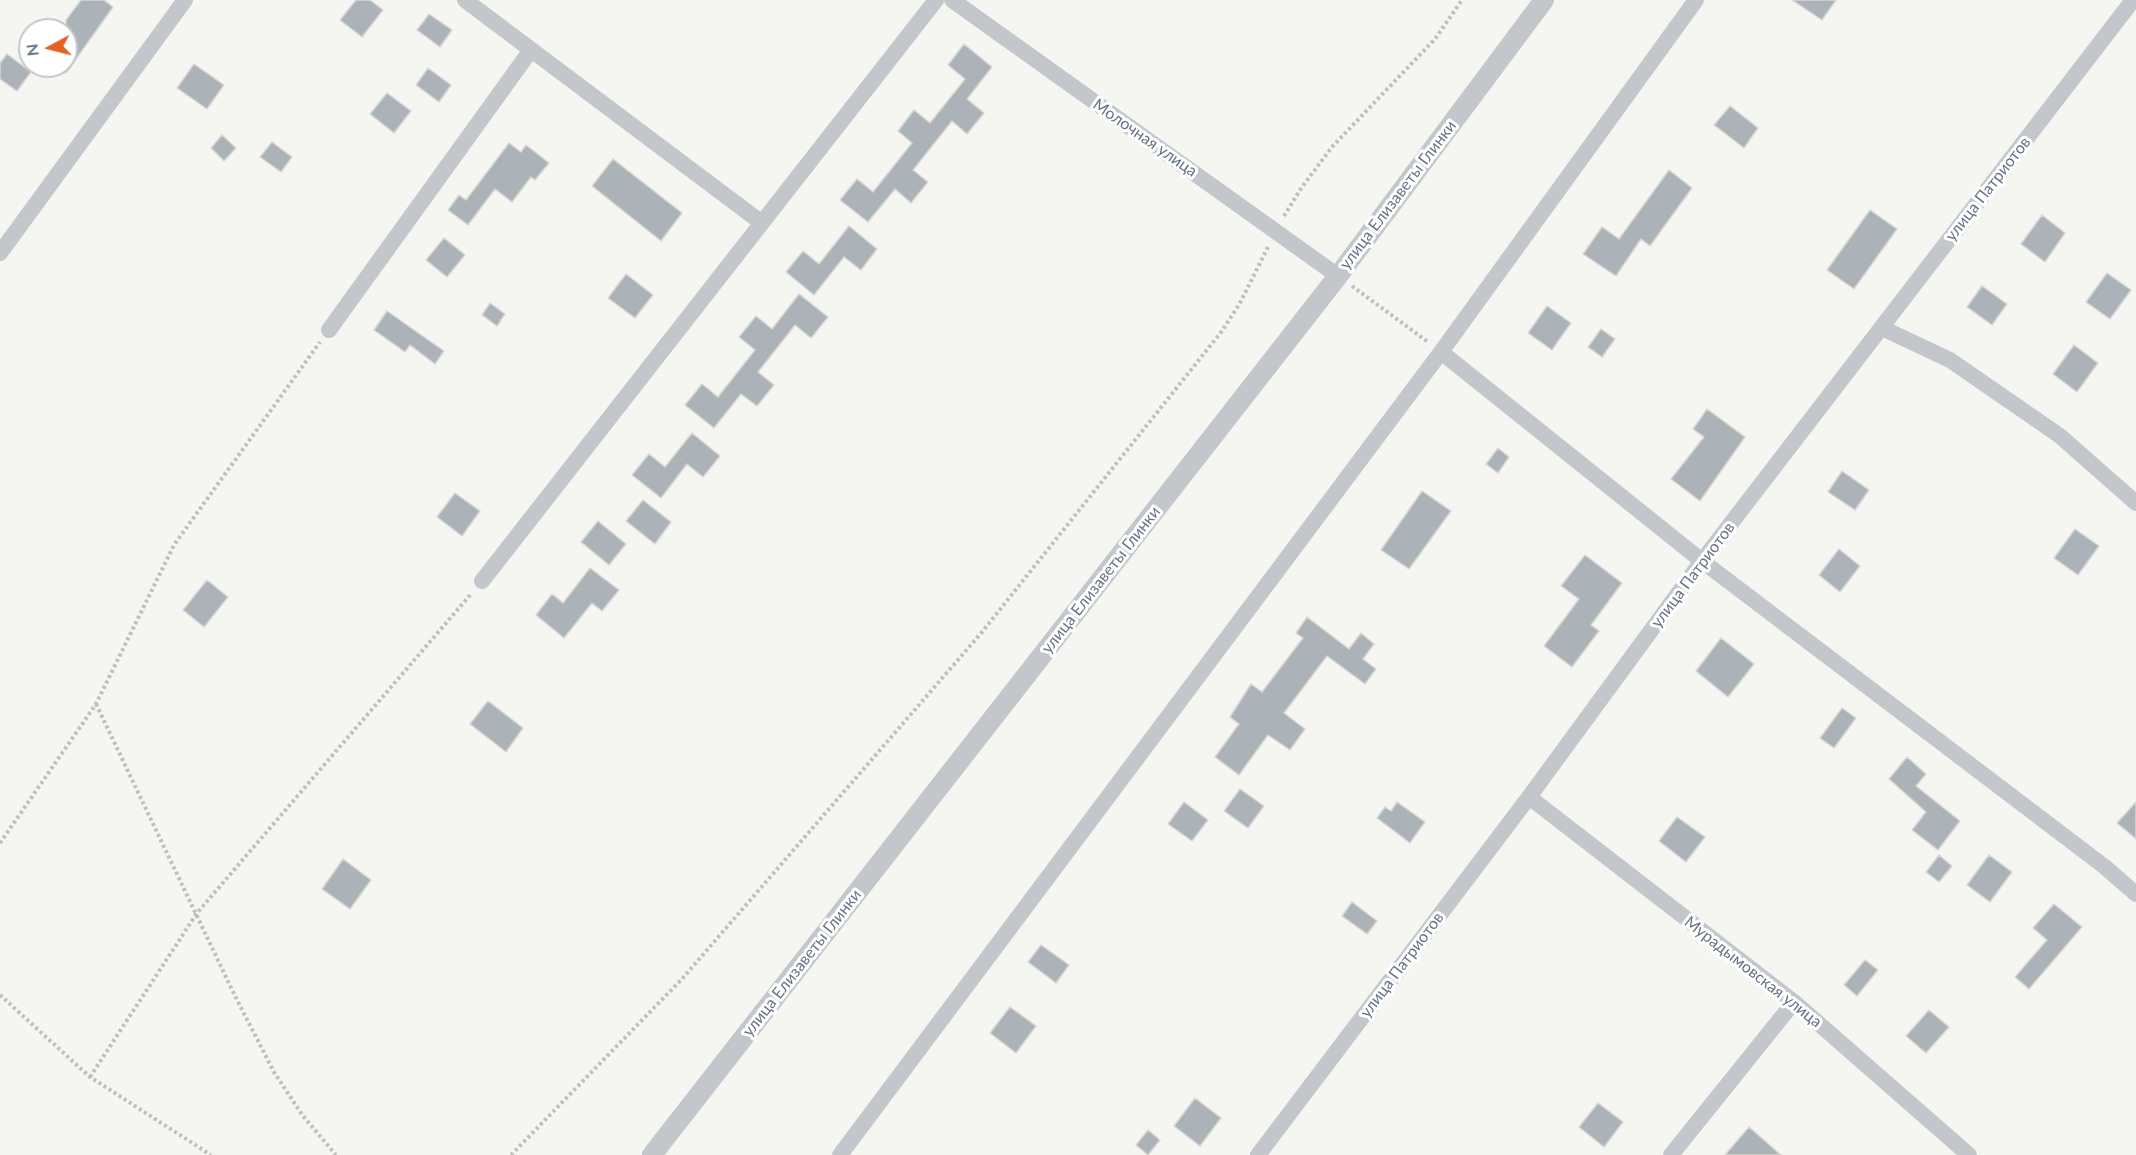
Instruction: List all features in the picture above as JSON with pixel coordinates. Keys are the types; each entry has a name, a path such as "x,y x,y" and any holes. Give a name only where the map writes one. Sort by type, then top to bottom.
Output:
{"street":[{"path":"0,253 185,0"},
{"path":"465,0 762,223"},
{"path":"482,581 936,0"},
{"name":"Молочная улица","path":"952,0 1338,276"},
{"name":"улица Елизаветы Глинки","path":"652,1155 1338,276 1544,0"},
{"path":"840,1155 1441,352 1696,0"},
{"name":"улица Патриотов","path":"1258,1155 1529,797 1702,561 2133,0"},
{"path":"329,330 531,50"},
{"path":"1882,328 1950,360 2060,436 2136,503"},
{"path":"1441,352 1702,561 2105,867 2136,894"},
{"name":"Мурадымовская улица","path":"1529,797 1794,1002 1969,1155"},
{"path":"1671,1155 1794,1002"}],"path":[{"path":"511,1155 682,979 982,632 1222,331 1240,303 1276,230 1302,187 1332,147 1435,39 1462,0"},
{"path":"1338,276 1441,352"},
{"path":"0,843 96,704 174,545 329,330"},
{"path":"90,1077 197,913 482,581"},
{"path":"96,704 274,1072 303,1116 336,1155"},
{"path":"0,995 90,1077 211,1155"}],"building":[{"path":"81,0 104,0 113,7 78,56 78,18 68,18"},
{"path":"356,0 370,0 383,10 362,37 340,20"},
{"path":"1792,0 1836,0 1822,20"},
{"path":"429,14 452,30 440,47 417,30"},
{"path":"964,44 992,67 967,99 984,113 967,134 952,121 913,170 928,182 911,203 895,189 868,222 840,200 857,179 873,192 912,143 898,131 914,110 930,123 965,79 948,65"},
{"path":"7,54 18,62 18,78 27,78 17,91 0,79 0,63"},
{"path":"194,64 224,85 207,109 177,88"},
{"path":"428,68 451,85 439,102 416,85"},
{"path":"387,93 411,111 394,133 370,114"},
{"path":"1730,106 1758,128 1744,148 1714,125"},
{"path":"222,135 236,148 224,161 211,148"},
{"path":"272,142 292,157 281,172 260,157"},
{"path":"509,143 521,152 526,145 549,163 535,180 531,177 512,202 495,189 468,225 448,210 459,195 466,200"},
{"path":"613,159 682,213 661,241 592,186"},
{"path":"1669,170 1692,188 1650,246 1641,239 1616,276 1583,254 1602,227 1619,239"},
{"path":"1870,210 1897,229 1854,289 1827,270"},
{"path":"2042,215 2065,233 2045,262 2021,244"},
{"path":"849,226 877,249 861,270 844,257 814,295 786,272 803,251 819,264"},
{"path":"444,238 465,255 447,277 426,260"},
{"path":"2107,273 2131,290 2110,319 2086,302"},
{"path":"626,274 653,295 635,318 608,298"},
{"path":"1982,286 2007,304 1992,325 1967,307"},
{"path":"799,294 828,317 811,338 795,325 758,372 774,385 757,406 741,394 714,428 685,405 702,384 718,397 755,350 739,337 756,316 772,329"},
{"path":"490,303 505,314 497,326 482,315"},
{"path":"1547,306 1571,323 1552,350 1528,333"},
{"path":"387,311 444,351 435,364 410,345 405,352 374,330"},
{"path":"1601,329 1615,339 1602,357 1588,347"},
{"path":"2074,345 2098,363 2077,392 2053,374"},
{"path":"1707,409 1745,437 1700,501 1671,479 1704,437 1693,429"},
{"path":"692,433 720,456 703,477 687,464 661,498 632,475 649,454 665,467"},
{"path":"1498,448 1509,457 1498,473 1486,464"},
{"path":"1842,471 1869,490 1855,510 1828,492"},
{"path":"1422,491 1451,511 1409,569 1381,550"},
{"path":"455,493 480,511 462,536 437,517"},
{"path":"643,500 671,522 655,544 626,521"},
{"path":"598,521 626,544 609,565 581,542"},
{"path":"2075,529 2099,546 2078,575 2054,558"},
{"path":"1839,549 1860,566 1840,592 1819,575"},
{"path":"1585,555 1622,583 1591,625 1599,631 1572,667 1544,646 1579,599 1561,586"},
{"path":"590,568 619,590 602,611 592,603 564,638 536,615 552,594 563,603"},
{"path":"207,580 228,597 204,627 183,610"},
{"path":"1307,617 1349,649 1361,633 1374,644 1363,659 1376,669 1365,684 1327,656 1284,713 1305,729 1290,750 1268,735 1239,775 1215,757 1239,724 1230,717 1251,684 1262,692 1303,638 1296,633"},
{"path":"1721,638 1754,664 1728,697 1696,671"},
{"path":"488,701 523,728 506,752 470,724"},
{"path":"1842,708 1856,718 1834,748 1820,738"},
{"path":"1907,757 1926,774 1916,786 1960,821 1938,850 1912,830 1926,812 1889,779"},
{"path":"1240,789 1264,806 1248,828 1224,811"},
{"path":"1184,802 1208,820 1192,841 1168,824"},
{"path":"1397,802 1425,822 1410,843 1377,818 1385,807 1391,811"},
{"path":"2136,802 2136,839 2117,823"},
{"path":"1677,817 1705,837 1686,862 1659,841"},
{"path":"1939,855 1952,866 1939,882 1926,872"},
{"path":"1989,855 2012,872 1990,902 1967,885"},
{"path":"343,859 371,880 350,909 322,889"},
{"path":"1352,902 1377,921 1367,934 1342,916"},
{"path":"2054,904 2082,927 2029,989 2015,977 2047,940 2033,928"},
{"path":"1041,945 1069,965 1056,983 1028,962"},
{"path":"1865,960 1878,970 1857,996 1844,985"},
{"path":"1010,1007 1036,1026 1016,1053 990,1033"},
{"path":"1929,1010 1949,1027 1926,1053 1906,1036"},
{"path":"1195,1098 1221,1118 1200,1146 1174,1126"},
{"path":"1598,1103 1623,1122 1604,1147 1579,1127"},
{"path":"1749,1127 1781,1155 1725,1155"},
{"path":"1148,1130 1160,1140 1148,1155 1136,1145"}]}
